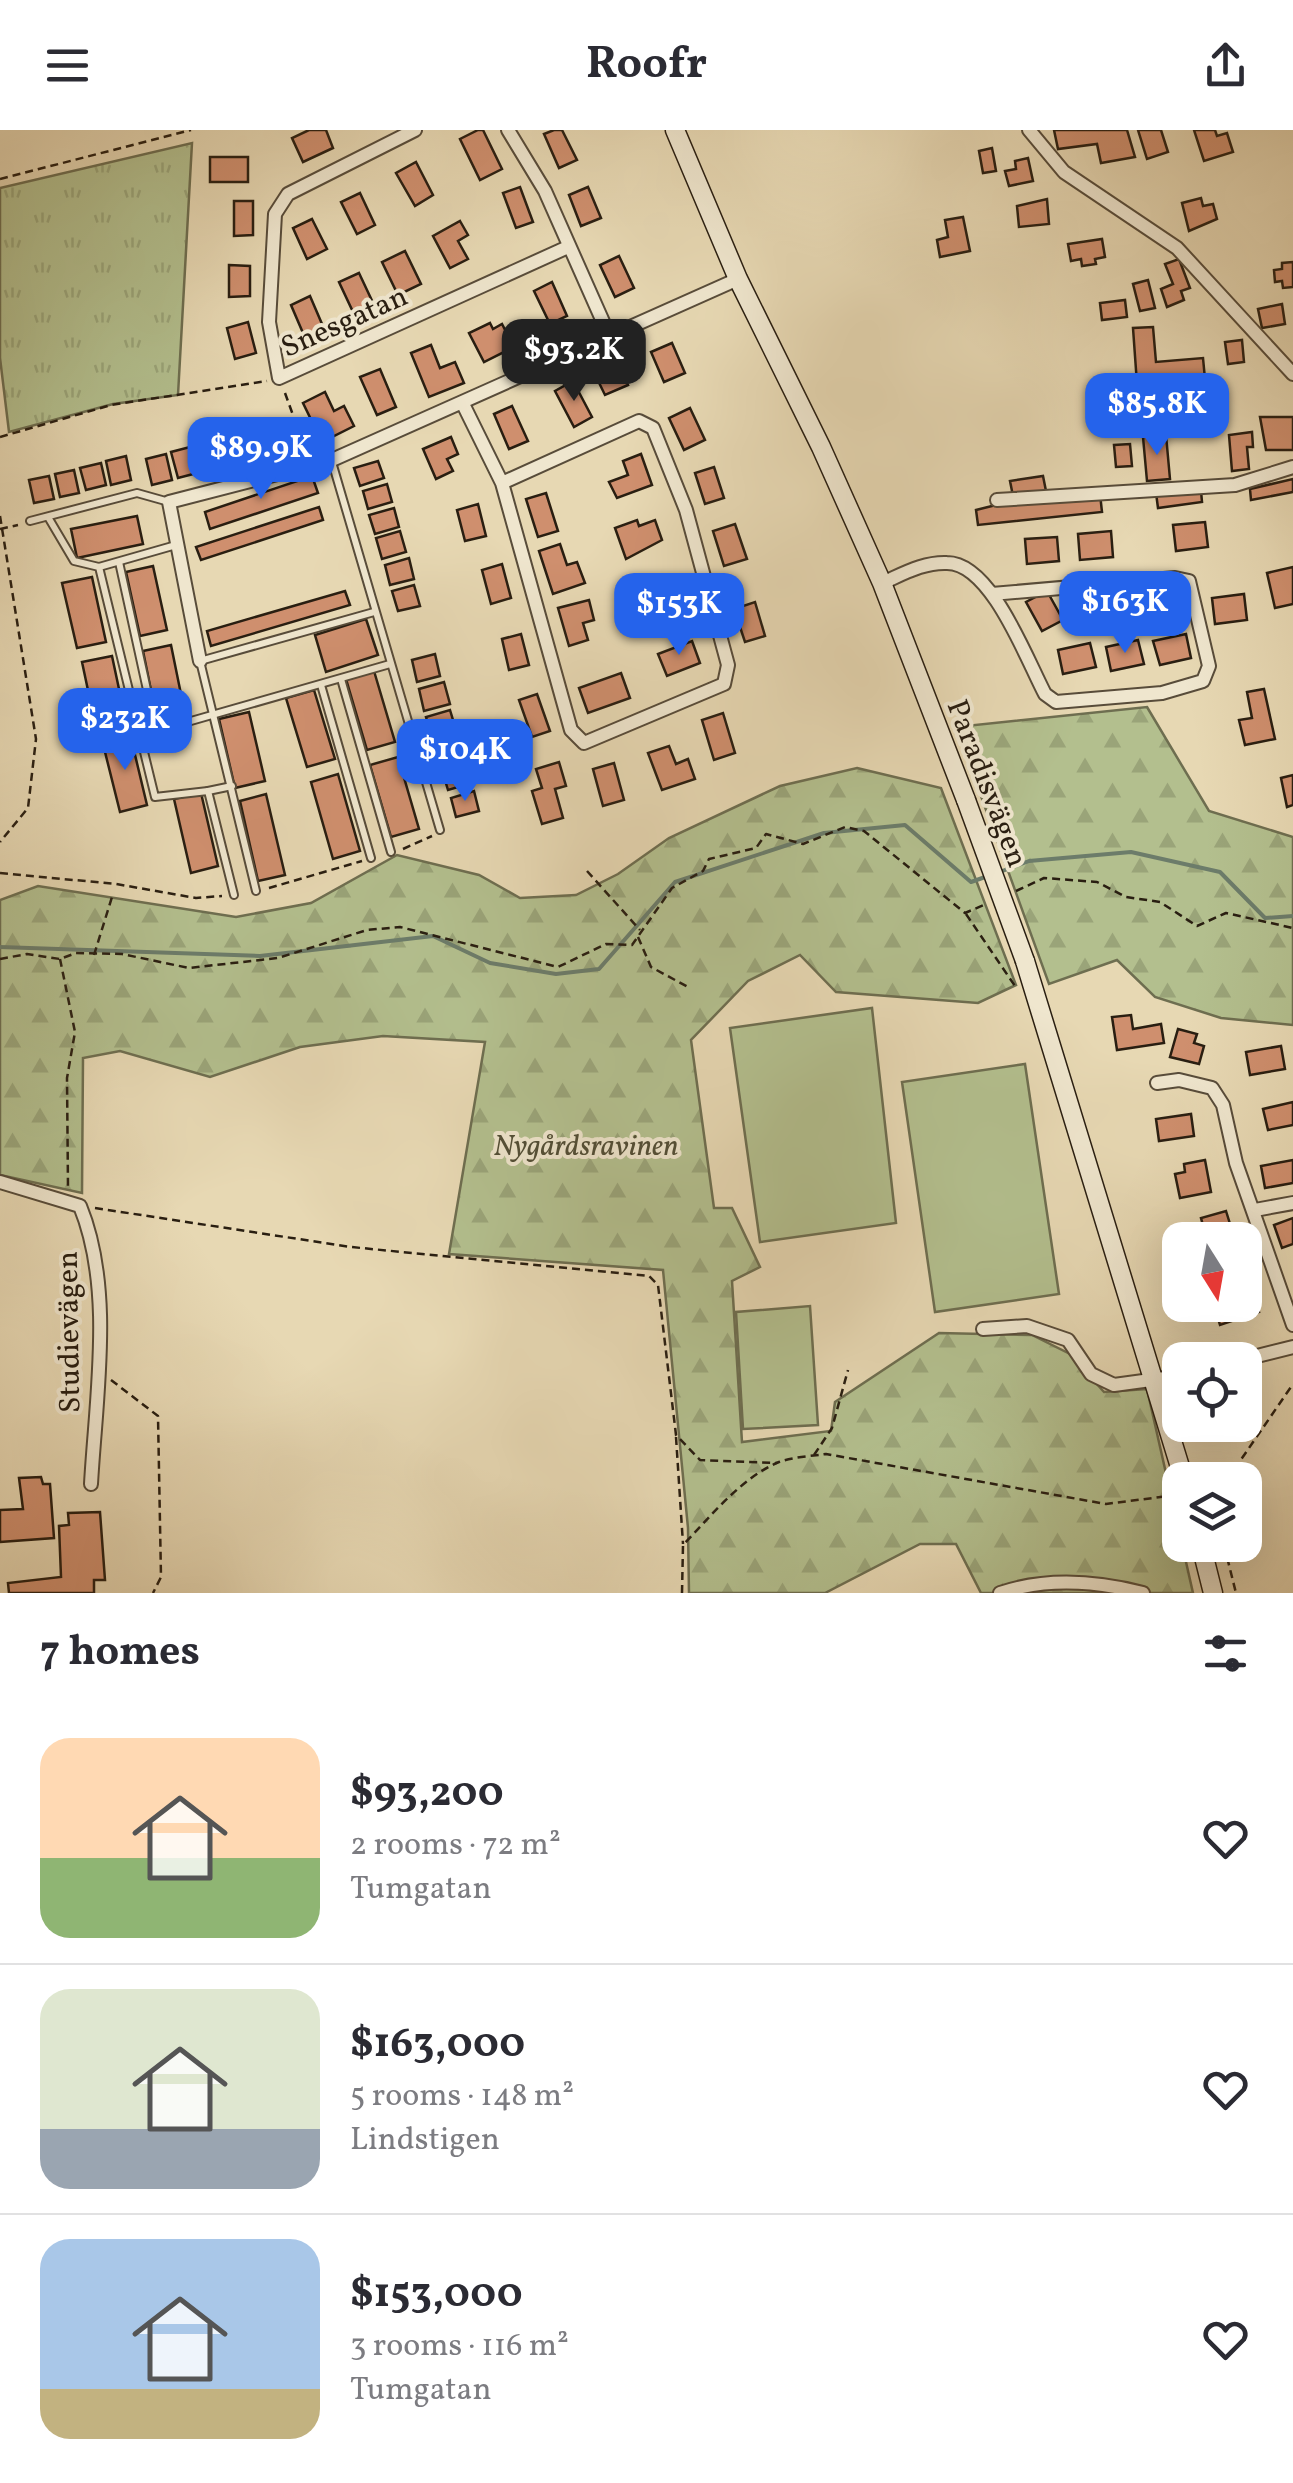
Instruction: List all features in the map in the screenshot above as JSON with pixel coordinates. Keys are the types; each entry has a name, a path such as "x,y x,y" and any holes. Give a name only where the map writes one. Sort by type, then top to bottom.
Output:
{"street":[{"name":"Snesgatan","path":"415,130 288,194 275,214 269,322 279,378 568,247"},
{"path":"508,130 544,190 608,334"},
{"name":"Paradisvägen","path":"676,130 738,279 821,446 882,583 966,800 1024,961 1179,1462"},
{"path":"1029,130 1064,172 1177,248 1293,374"},
{"path":"200,661 169,502 332,460 738,279"},
{"path":"463,404 502,483 571,730 584,743 724,684 728,665 686,510 653,428 639,421 502,483"},
{"path":"997,500 1236,485 1293,467"},
{"path":"882,583 925,564 952,562 973,569 992,594 1045,694 1056,702 1162,693 1203,681 1209,666 1189,581 1175,578 992,594"},
{"path":"1157,1083 1179,1080 1212,1088 1223,1104 1236,1163 1293,1325"},
{"path":"0,1182 73,1203"},
{"name":"Studievägen","path":"73,1203 96,1246 98,1370 91,1484"},
{"path":"1255,1210 1293,1203"},
{"path":"984,1330 1041,1329 1068,1340 1091,1374 1114,1386 1162,1381"},
{"path":"1262,1355 1293,1347"},
{"path":"1204,1562 1212,1593"},
{"path":"1000,1593 1048,1582 1115,1586 1144,1593"}],"lane":[{"path":"332,460 440,830"},
{"path":"30,521 137,493 169,502"},
{"path":"48,516 74,561 99,568 178,545"},
{"path":"119,562 156,732"},
{"path":"99,568 155,797 232,786"},
{"path":"256,891 200,661 374,612"},
{"path":"142,735 390,664"},
{"path":"341,679 390,852"},
{"path":"321,685 370,858"},
{"path":"208,791 234,896"}],"path":[{"path":"0,179 191,130"},
{"path":"0,436 110,405 279,378 311,466"},
{"path":"0,516 36,740 28,808 0,842"},
{"path":"1,529 30,521"},
{"path":"0,959 27,954 60,959 76,953 122,954 189,968 278,958 367,930 400,927 558,967 606,944 632,946 672,888 703,871 709,859 756,848 766,834 803,844 845,827 864,830 965,913 1017,990"},
{"path":"587,872 639,933 651,967 688,988"},
{"path":"1044,878 1097,882 1126,897 1160,902 1196,926 1226,913 1293,928"},
{"path":"94,956 112,897"},
{"path":"965,913 971,910"},
{"path":"60,959 75,1032 68,1078 73,1203 350,1246 649,1276 658,1285 676,1434 682,1593"},
{"path":"98,1370 158,1416 161,1577 153,1593"},
{"path":"813,1456 832,1428 848,1370"},
{"path":"1239,1462 1293,1384"},
{"path":"676,1434 700,1460 777,1463 826,1454 1106,1504 1162,1499"},
{"path":"682,1545 723,1503 777,1463"},
{"path":"1228,1562 1236,1593"}],"green space":[{"path":"192,143 178,395 113,404 9,432 0,358 0,188"},
{"path":"1147,707 1209,811 1293,837 1293,1025 1221,1018 1155,997 1117,960 1049,984 956,727"},
{"name":"Nygårdsravinen","path":"857,768 941,788 1016,985 978,1003 836,992 800,955 748,981 691,1040 714,1208 732,1208 760,1267 732,1281 742,1442 831,1431 835,1402 939,1333 1032,1335 1070,1354 1104,1392 1147,1389 1163,1462 1162,1562 1186,1562 1193,1593 981,1593 956,1544 920,1544 825,1593 689,1593 688,1528 663,1270 449,1254 485,1042 383,1036 300,1047 210,1077 120,1051 83,1058 82,1193 0,1175 0,900 38,886 236,917 311,903 397,855 479,875 520,898 576,895 618,874 669,838 780,786"},
{"path":"872,1008 896,1223 760,1242 730,1028"},
{"path":"1025,1064 1059,1294 935,1312 902,1082"},
{"path":"810,1306 818,1425 743,1429 736,1312"}],"building":[{"path":"309,130 326,130 333,148 303,162 292,138"},
{"path":"483,130 502,169 480,180 460,139"},
{"path":"562,130 577,160 559,168 544,134"},
{"path":"1054,130 1127,130 1135,157 1101,163 1097,144 1058,149"},
{"path":"1138,130 1161,130 1168,152 1147,159"},
{"path":"1194,130 1215,130 1217,136 1227,133 1233,152 1204,161"},
{"path":"992,148 996,171 983,173 979,151"},
{"path":"210,157 248,157 248,182 210,182"},
{"path":"1028,158 1033,181 1009,186 1005,171 1016,169 1015,161"},
{"path":"416,162 433,195 415,206 396,173"},
{"path":"520,187 533,222 516,228 503,193"},
{"path":"588,187 601,218 581,226 569,195"},
{"path":"360,193 375,225 357,234 341,202"},
{"path":"1201,198 1203,206 1213,204 1217,219 1189,231 1182,203"},
{"path":"1047,199 1049,224 1019,227 1017,206"},
{"path":"234,201 253,201 253,235 234,236"},
{"path":"963,217 970,251 940,257 937,240 948,237 945,220"},
{"path":"312,219 327,249 307,259 293,228"},
{"path":"460,221 468,235 458,241 468,259 450,268 433,236"},
{"path":"1102,239 1105,257 1095,259 1096,264 1082,266 1081,259 1071,261 1068,244"},
{"path":"405,251 421,284 398,295 382,262"},
{"path":"619,256 634,288 615,297 600,265"},
{"path":"1179,259 1190,288 1181,291 1184,300 1167,307 1161,289 1173,284 1165,264"},
{"path":"1293,262 1293,287 1283,288 1282,281 1275,282 1274,270 1282,269 1282,263"},
{"path":"229,265 250,266 250,296 229,297"},
{"path":"359,273 374,305 354,314 339,282"},
{"path":"1148,280 1155,308 1140,311 1133,284"},
{"path":"552,282 567,316 550,324 534,291"},
{"path":"310,296 328,338 309,347 291,305"},
{"path":"1125,300 1127,317 1102,320 1100,303"},
{"path":"1282,304 1285,324 1262,328 1258,309"},
{"path":"248,322 256,353 235,359 227,328"},
{"path":"490,323 493,329 502,324 514,347 484,362 469,333"},
{"path":"1153,327 1156,362 1203,358 1205,379 1137,384 1133,328"},
{"path":"1242,340 1244,362 1228,364 1225,342"},
{"path":"672,343 685,373 664,382 651,352"},
{"path":"431,345 440,368 455,362 464,383 429,397 411,353"},
{"path":"612,351 628,385 605,395 589,362"},
{"path":"380,369 396,407 377,415 360,377"},
{"path":"573,381 592,417 574,427 555,391"},
{"path":"325,392 334,411 344,406 354,426 322,442 303,403"},
{"path":"512,406 528,441 509,449 494,414"},
{"path":"690,408 705,440 684,450 669,418"},
{"path":"1260,417 1293,417 1293,450 1266,450"},
{"path":"268,427 274,452 254,457 248,431"},
{"path":"242,431 249,458 228,463 221,435"},
{"path":"1252,432 1253,447 1247,447 1249,469 1232,471 1229,435"},
{"path":"1166,435 1170,479 1147,481 1143,437"},
{"path":"216,437 223,463 203,468 196,443"},
{"path":"451,437 458,454 447,459 453,471 436,479 423,449"},
{"path":"1130,444 1132,466 1116,467 1114,445"},
{"path":"190,447 197,473 178,478 171,452"},
{"path":"166,454 172,480 152,485 146,459"},
{"path":"641,454 652,485 617,498 609,482 628,475 623,461"},
{"path":"126,456 131,480 111,485 106,461"},
{"path":"378,461 384,478 360,486 354,468"},
{"path":"101,463 106,485 86,490 80,468"},
{"path":"714,467 724,498 705,504 695,473"},
{"path":"74,470 79,493 60,497 55,474"},
{"path":"49,476 54,499 34,503 29,480"},
{"path":"312,476 318,493 210,529 205,512"},
{"path":"1043,476 1046,491 1013,496 1010,481"},
{"path":"1293,479 1293,492 1251,500 1250,489"},
{"path":"387,484 392,502 368,509 363,491"},
{"path":"1201,491 1202,502 1158,508 1156,493"},
{"path":"546,493 558,531 538,537 526,499"},
{"path":"1100,494 1102,512 978,525 976,510"},
{"path":"478,504 486,536 465,541 457,510"},
{"path":"319,507 323,520 201,560 196,547"},
{"path":"394,508 399,527 375,534 369,515"},
{"path":"137,516 143,544 77,558 71,529"},
{"path":"637,520 639,526 655,520 662,540 626,559 615,528"},
{"path":"1205,522 1208,547 1176,551 1173,525"},
{"path":"735,524 747,559 724,566 713,531"},
{"path":"400,531 406,552 382,559 376,538"},
{"path":"1111,531 1113,557 1080,560 1078,534"},
{"path":"1057,537 1059,561 1027,564 1025,539"},
{"path":"560,544 567,565 577,562 585,583 553,594 539,551"},
{"path":"409,558 414,579 390,585 385,565"},
{"path":"502,564 511,598 491,604 482,570"},
{"path":"153,566 167,630 140,636 126,572"},
{"path":"1293,567 1293,604 1275,608 1267,573"},
{"path":"680,576 688,597 642,615 630,585 650,577 654,586"},
{"path":"92,577 106,642 77,648 62,583"},
{"path":"414,585 420,606 398,611 392,591"},
{"path":"345,591 350,605 211,646 207,631"},
{"path":"1047,591 1063,620 1042,631 1026,602"},
{"path":"1244,594 1247,620 1215,624 1212,598"},
{"path":"589,600 594,620 583,623 588,640 569,646 558,608"},
{"path":"755,602 765,636 745,642 734,609"},
{"path":"366,619 378,655 326,672 315,635"},
{"path":"521,634 529,665 509,670 502,639"},
{"path":"1186,634 1191,658 1160,665 1153,641"},
{"path":"1138,640 1144,664 1111,671 1106,647"},
{"path":"692,641 700,663 667,676 658,654"},
{"path":"1090,643 1096,667 1063,674 1058,650"},
{"path":"171,645 184,709 156,715 143,651"},
{"path":"435,654 440,676 417,682 412,660"},
{"path":"112,656 126,722 96,728 82,662"},
{"path":"374,671 395,742 367,750 346,679"},
{"path":"621,673 630,698 588,713 579,688"},
{"path":"444,682 450,704 424,711 419,689"},
{"path":"1264,689 1275,739 1245,745 1239,720 1252,718 1247,692"},
{"path":"314,690 335,759 307,767 286,698"},
{"path":"537,694 550,731 532,737 519,700"},
{"path":"450,710 456,730 432,737 426,717"},
{"path":"249,712 265,781 235,788 219,719"},
{"path":"723,713 735,753 714,760 702,720"},
{"path":"130,734 147,805 120,812 102,740"},
{"path":"457,734 463,757 440,764 434,741"},
{"path":"669,746 676,764 688,759 695,779 662,790 648,753"},
{"path":"398,757 419,829 391,837 370,765"},
{"path":"559,762 566,786 555,789 563,818 542,824 532,791 542,788 536,769"},
{"path":"466,763 472,783 448,790 442,770"},
{"path":"614,763 624,800 603,806 593,769"},
{"path":"338,774 360,851 333,859 311,782"},
{"path":"1293,775 1293,805 1287,807 1281,778"},
{"path":"474,791 479,811 456,817 451,798"},
{"path":"201,793 218,866 191,873 174,799"},
{"path":"266,794 285,875 258,881 240,801"},
{"path":"1131,1015 1133,1029 1161,1024 1164,1043 1117,1050 1112,1017"},
{"path":"1178,1029 1197,1034 1194,1043 1204,1046 1199,1064 1170,1057"},
{"path":"1281,1046 1285,1069 1250,1075 1246,1052"},
{"path":"1293,1102 1293,1125 1268,1130 1263,1109"},
{"path":"1191,1114 1194,1136 1159,1141 1156,1119"},
{"path":"1205,1160 1211,1192 1180,1198 1175,1174 1185,1172 1184,1164"},
{"path":"1293,1160 1293,1183 1265,1188 1261,1166"},
{"path":"1226,1211 1229,1222 1202,1222 1201,1218"},
{"path":"1293,1218 1293,1244 1282,1248 1274,1225"},
{"path":"41,1477 43,1484 50,1484 54,1538 0,1542 0,1510 23,1509 19,1478"},
{"path":"100,1512 105,1580 94,1580 94,1593 9,1593 8,1583 61,1577 59,1526 69,1525 68,1513"}],"waterway":[{"path":"0,947 260,956 433,936 490,963 556,974 599,969 675,882 824,833 905,825 971,882 988,876"},
{"path":"997,873 1029,861 1131,852 1220,872 1265,918 1293,916"}]}
